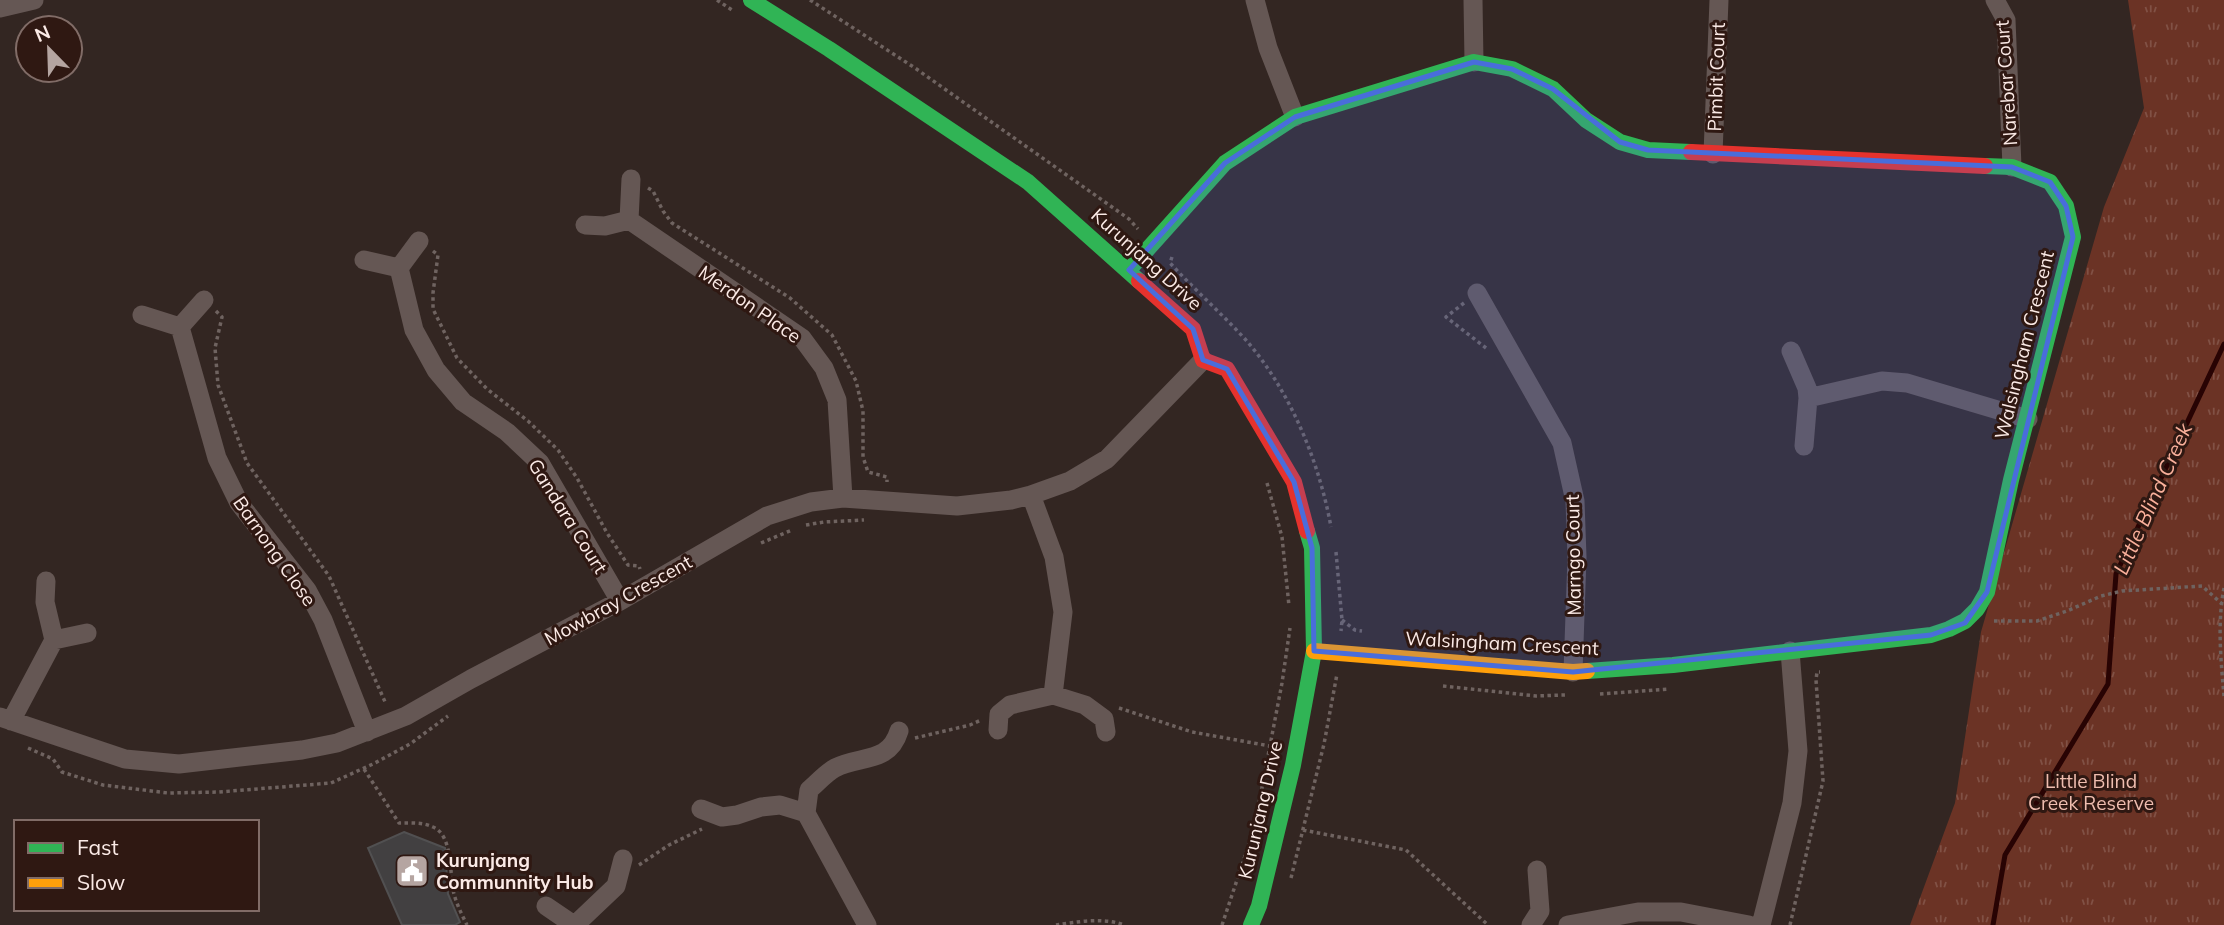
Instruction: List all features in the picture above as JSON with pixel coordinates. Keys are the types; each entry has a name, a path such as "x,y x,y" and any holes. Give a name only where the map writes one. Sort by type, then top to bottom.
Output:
{"street":[{"path":"0,8 34,0"},
{"name":"Kurunjang Drive","path":"751,0 1028,182 1129,270 1193,329 1203,360 1227,369 1294,482 1312,548 1314,651 1293,765 1259,906 1251,925"},
{"path":"1255,0 1268,48 1295,117"},
{"path":"1473,0 1474,62"},
{"name":"Pimbit Court","path":"1713,154 1719,0"},
{"name":"Narebar Court","path":"1995,0 2006,20 2012,167"},
{"name":"Walsingham Crescent","path":"1129,270 1225,163 1295,117 1474,62 1512,69 1553,89 1586,120 1620,142 1648,150 2012,167 2050,182 2066,206 2073,237 2011,480 1987,592 1974,614 1954,629 1931,635 1673,665 1573,672 1314,651"},
{"path":"585,225 606,226 629,220 631,179"},
{"name":"Merdon Place","path":"629,220 802,338 824,368 837,400 844,498"},
{"path":"364,260 399,268 419,241"},
{"name":"Gandara Court","path":"399,268 414,330 436,370 463,402 507,432 540,463 620,601"},
{"name":"Marngo Court","path":"1477,293 1562,443 1575,501 1577,557 1573,672"},
{"path":"142,315 180,327 204,300"},
{"name":"Barnong Close","path":"180,327 217,458 239,503 307,590 323,620 367,732"},
{"path":"1791,351 1807,388 1804,446"},
{"name":"Mowbray Crescent","path":"5,719 125,759 179,764 302,750 337,743 392,722 620,601 767,516 811,502 844,498 957,506 1031,495 1070,481 1107,459 1203,360"},
{"path":"1808,398 1882,381 1907,383 2028,419"},
{"path":"1031,495 1054,557 1063,611 1053,695"},
{"path":"5,719 54,640 45,602 46,582"},
{"path":"54,640 87,633"},
{"path":"1761,925 1792,803 1798,751 1790,651"},
{"path":"999,722 1010,705 1053,695 1085,705 1104,719 1106,732"},
{"path":"867,925 806,813 809,790 835,768 884,753 897,736"},
{"path":"701,809 722,817 780,805 806,813"},
{"path":"546,906 575,925 616,886 623,859"},
{"path":"1531,925 1540,911 1537,870"},
{"path":"1568,925 1637,912 1681,912 1749,925"}],"path":[{"path":"717,0 740,15"},
{"path":"810,0 915,68 1129,219 1246,341 1280,389 1306,438 1325,494 1331,529"},
{"path":"419,241 438,255 433,309 457,358 486,389 528,421 558,450 628,565 639,566 648,585"},
{"path":"1170,263 1173,254"},
{"path":"1477,293 1447,317 1485,347 1493,358"},
{"path":"204,300 222,317 215,348 218,385 247,463 329,576 384,697 392,722 410,744"},
{"path":"1265,478 1282,537 1290,611"},
{"path":"752,548 800,526 875,520"},
{"path":"1290,882 1324,744 1339,653 1342,620 1336,552"},
{"path":"1984,621 2037,621 2101,596 2122,591 2202,586 2221,603"},
{"path":"2224,588 2221,603 2220,656 2224,696"},
{"path":"1342,620 1355,630 1366,631"},
{"path":"1259,804 1291,623"},
{"path":"1790,925 1823,780 1816,680 1817,672 1828,671"},
{"path":"1085,705 1113,706 1192,732 1270,746"},
{"path":"331,783 410,744 451,713"},
{"path":"897,736 999,722"},
{"path":"363,769 399,823 435,827 444,838 451,863 454,892 467,925"},
{"path":"618,881 669,845 731,816"},
{"path":"1303,830 1406,850 1488,925"},
{"path":"1222,925 1251,840"},
{"path":"1056,925 1086,922 1124,925"}],"highlighted area":[{"path":"1474,62 1512,69 1553,89 1620,142 1648,150 2012,167 2050,182 2066,206 2073,237 1987,592 1965,623 1931,635 1573,672 1314,651 1312,548 1294,482 1227,369 1203,360 1193,329 1129,270 1225,163 1295,117"}],"green space":[{"name":"Little Blind Creek Reserve","path":"2128,0 2224,0 2224,925 1910,925 1955,803 1981,632 2104,207 2144,108"}],"building":[{"name":"Kurunjang Communnity Hub","path":"404,832 445,848 448,894 460,922 455,925 402,925 368,848"}],"waterway":[{"name":"Little Blind Creek","path":"1993,925 2005,855 2108,684 2116,574 2224,344"}],"traffic: fast":[{"path":"751,0 1028,182 1139,281"},
{"path":"1129,270 1225,163 1295,117 1474,62 1512,69 1553,89 1586,120 1620,142 1648,150 1691,152"},
{"path":"1587,671 1673,665 1931,635 1965,621 1977,609 1987,592 2011,480 2073,237 2066,206 2050,182 2012,167 1985,166"},
{"path":"1251,925 1259,906 1293,765 1314,651 1312,548 1307,531"}],"traffic: slow":[{"path":"1314,651 1587,671"}],"traffic: jam":[{"path":"1691,152 1985,166"},
{"path":"1139,281 1193,329 1203,360 1227,369 1294,482 1307,531"}],"place":[{"name":"Kurunjang Communnity Hub","path":"412,871"}]}
